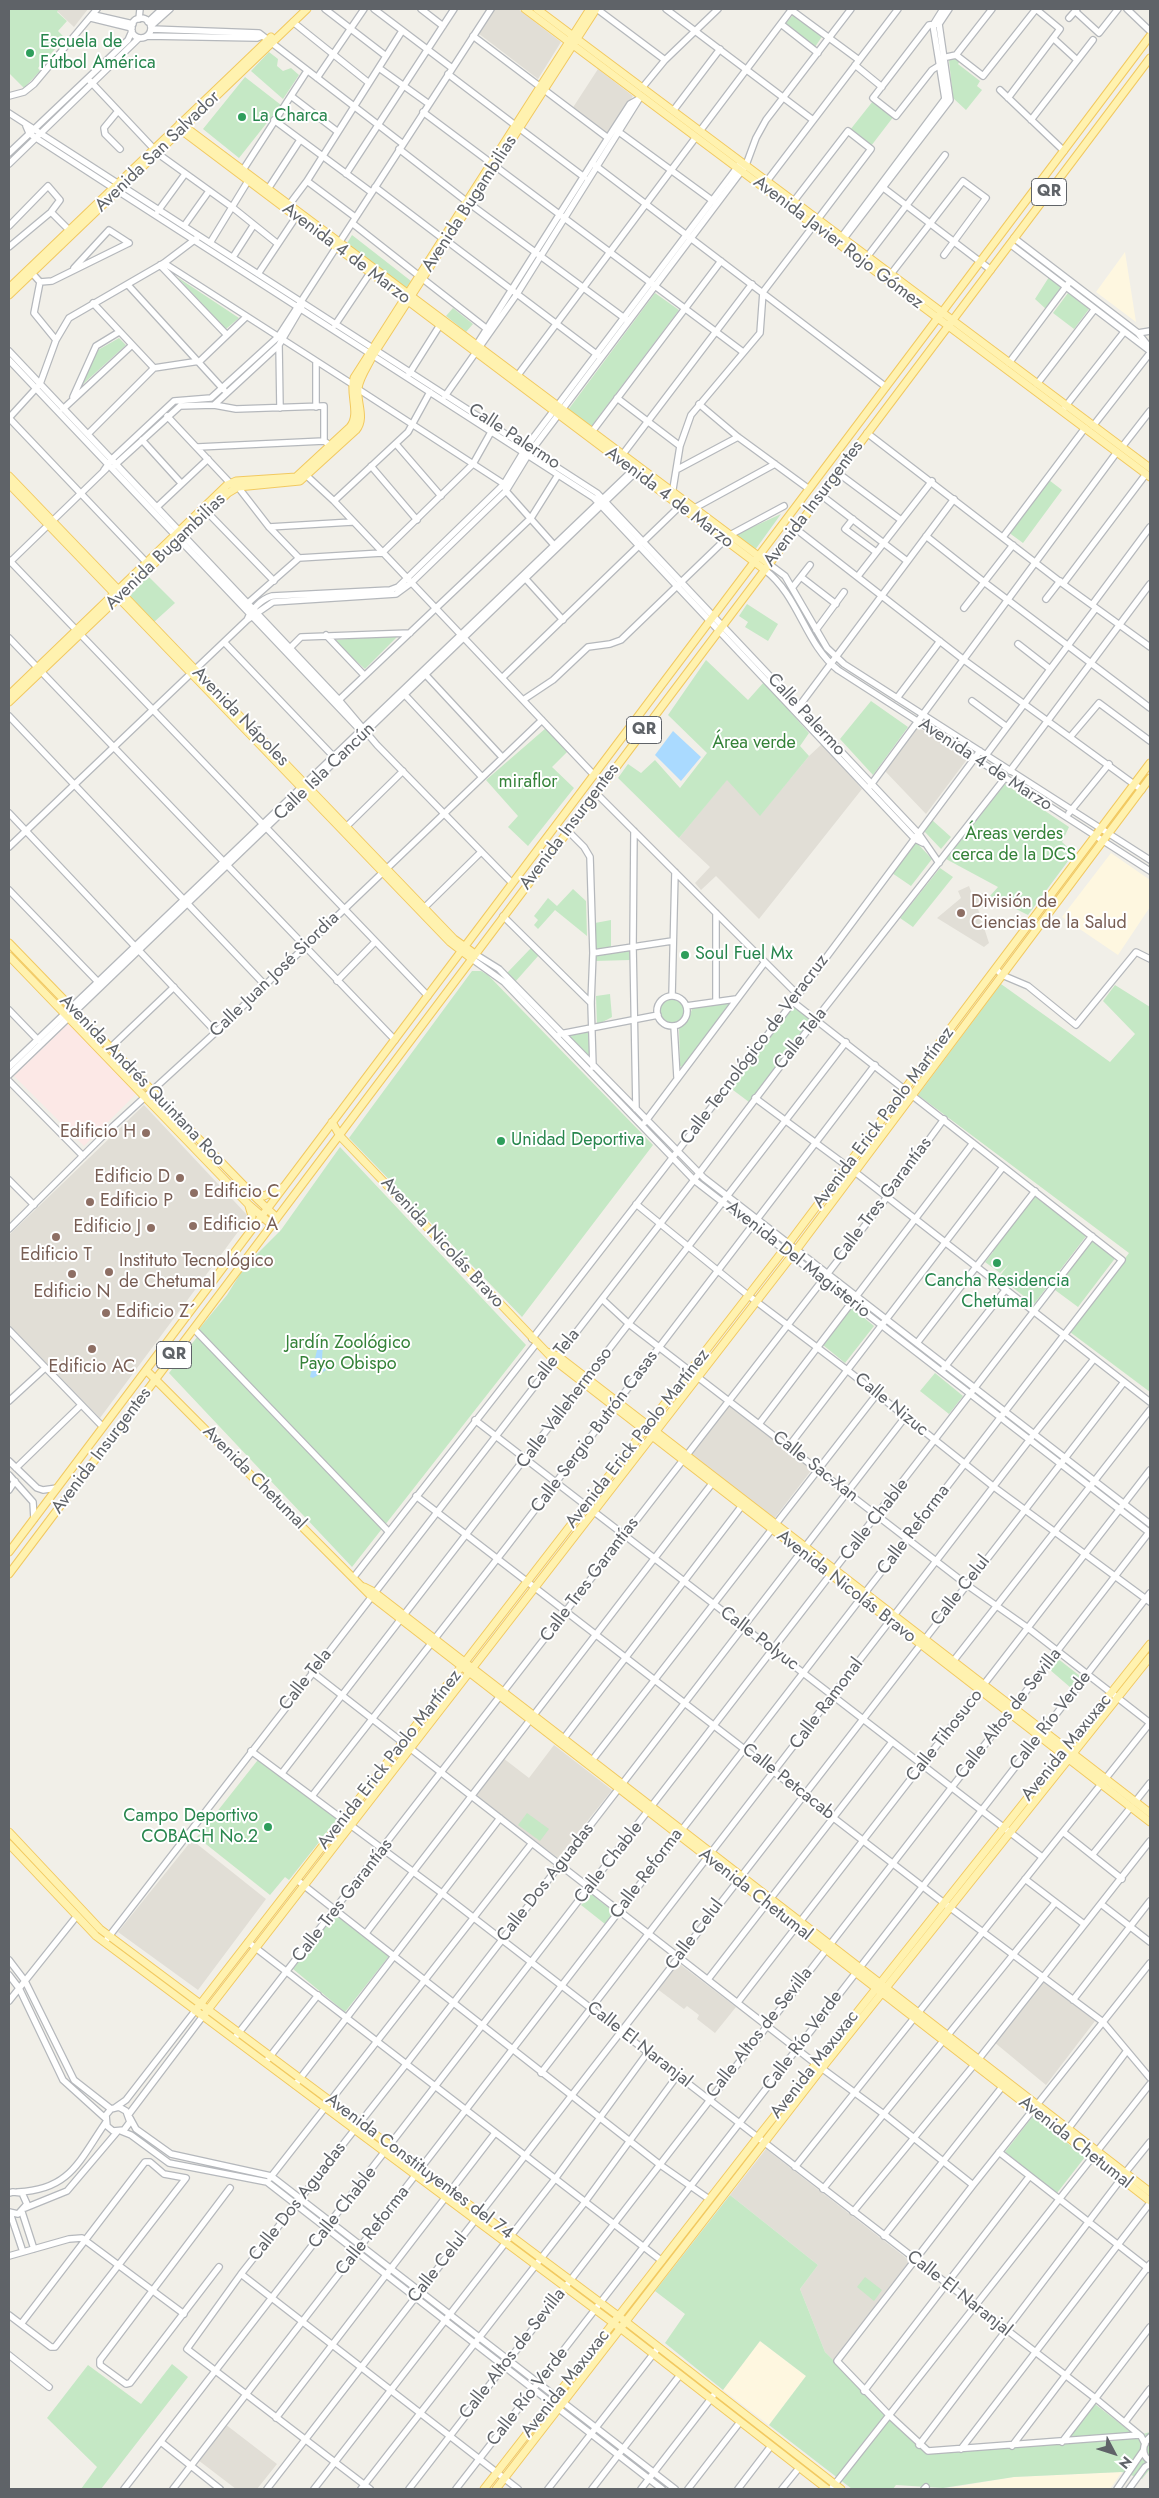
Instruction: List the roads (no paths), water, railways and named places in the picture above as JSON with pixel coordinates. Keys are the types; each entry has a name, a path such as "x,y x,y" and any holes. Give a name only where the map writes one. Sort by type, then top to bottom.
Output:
{"main road":[{"name":"Avenida San Salvador","path":"9,296 181,127 267,39 300,9"},
{"name":"Avenida San Salvador","path":"267,39 293,22 307,9"},
{"name":"Avenida Javier Rojo Gómez","path":"525,9 642,88 673,111 698,134"},
{"name":"Avenida Javier Rojo Gómez","path":"536,9 640,98 743,165 794,201 816,222"},
{"name":"Avenida Bugambilias","path":"573,40 590,9"},
{"name":"Avenida Bugambilias","path":"118,594 147,563 228,493 238,487 291,483 307,476 328,444 354,421 355,387 373,351 573,40 596,9"},
{"name":"Avenida Insurgentes","path":"9,1552 1150,36"},
{"name":"Avenida Insurgentes","path":"9,1574 1150,58"},
{"path":"1096,108 1106,116"},
{"name":"Avenida 4 de Marzo","path":"181,127 241,172 268,188 370,273 408,297 440,325 477,349"},
{"name":"Avenida Javier Rojo Gómez","path":"743,165 940,315"},
{"name":"Avenida 4 de Marzo","path":"241,172 248,181 408,297 767,567"},
{"name":"Avenida San Salvador","path":"9,288 69,230 118,187"},
{"name":"Avenida Javier Rojo Gómez","path":"841,240 891,274 951,324 1064,408 1094,426 1149,473"},
{"name":"Avenida Javier Rojo Gómez","path":"951,324 1009,363 1037,384 1085,428 1120,450"},
{"name":"Avenida Bugambilias","path":"9,702 39,670 230,483 292,478 312,467 359,427 361,421 355,387"},
{"name":"Avenida 4 de Marzo","path":"590,434 623,454 636,469"},
{"name":"Avenida Nápoles","path":"9,476 50,523 385,871 463,949 474,956"},
{"name":"Avenida Nápoles","path":"9,484 50,523"},
{"name":"Avenida 4 de Marzo","path":"672,496 680,506 691,510"},
{"path":"804,496 814,504"},
{"name":"Avenida Bugambilias","path":"9,695 39,670"},
{"name":"Avenida Erick Paolo Martínez","path":"196,2010 749,1296 1150,763"},
{"name":"Avenida Erick Paolo Martínez","path":"203,2016 794,1252 1150,778"},
{"name":"Avenida Nápoles","path":"304,787 346,827 385,871"},
{"path":"547,837 556,845"},
{"name":"Avenida Andrés Quintana Roo","path":"9,942 277,1218"},
{"name":"Avenida Andrés Quintana Roo","path":"9,956 249,1205 272,1225"},
{"name":"Avenida Nicolás Bravo","path":"332,1122 340,1136 544,1351 556,1358 1041,1734 1133,1804 1150,1813"},
{"name":"Avenida Nicolás Bravo","path":"327,1129 340,1136"},
{"path":"251,1193 264,1196 284,1187"},
{"path":"249,1205 252,1216 249,1233"},
{"path":"244,1240 255,1248"},
{"name":"Avenida Chetumal","path":"146,1370 157,1378 362,1586 1095,2154 1123,2176 1150,2202"},
{"path":"115,1412 126,1419"},
{"path":"78,1460 88,1468"},
{"name":"Avenida Maxuxac","path":"496,2489 558,2402 617,2326 662,2261 758,2137 885,1992 1072,1757 1150,1644"},
{"name":"Avenida Maxuxac","path":"622,2319 764,2143 877,1986 1065,1752 1150,1656"},
{"name":"Avenida Nicolás Bravo","path":"1133,1804 1150,1822"},
{"name":"Avenida Constituyentes del 74","path":"9,1832 86,1916 109,1935 622,2319 761,2427 833,2487 841,2489"},
{"name":"Avenida Constituyentes del 74","path":"9,1844 76,1917 104,1942 617,2326 826,2489"},
{"name":"Avenida Chetumal","path":"975,2062 1002,2087 1068,2129 1095,2154"},
{"name":"Avenida Chetumal","path":"1123,2176 1150,2192"},
{"name":"Avenida Maxuxac","path":"484,2489 496,2472 558,2402"}],"street":[{"path":"9,164 38,136 128,40 132,28 139,19 140,9"},
{"path":"147,36 150,26 162,9"},
{"path":"150,26 170,9"},
{"path":"325,9 386,56"},
{"path":"317,78 364,9"},
{"path":"374,9 452,68"},
{"path":"421,9 443,26"},
{"path":"346,174 454,9"},
{"path":"214,405 280,341 301,303 353,220 491,9"},
{"path":"596,9 665,60"},
{"path":"666,9 812,120"},
{"path":"642,88 665,60 718,9"},
{"path":"515,378 791,9 829,38 882,87"},
{"path":"9,847 252,615 273,602 396,594 504,484 743,165 759,132 782,96 851,9"},
{"path":"767,182 812,120 898,9"},
{"path":"841,240 950,100 936,24 943,9"},
{"path":"948,9 936,24 929,26 873,98 896,116 932,70 943,60 956,55 992,9"},
{"path":"956,55 983,76 1036,9 1060,29 1008,98"},
{"path":"1069,18 1076,10 1099,33 1118,9"},
{"path":"1127,9 1150,31"},
{"path":"9,96 24,92 34,84 94,14 132,28 139,38"},
{"path":"139,19 150,26 259,32 378,126 468,203 627,320"},
{"path":"293,22 369,83"},
{"path":"781,24 818,53"},
{"path":"289,205 307,181 402,31"},
{"path":"9,153 139,38 147,36 267,39"},
{"path":"473,36 608,138"},
{"path":"1053,38 1077,60"},
{"path":"1031,120 1093,40"},
{"path":"673,111 720,49"},
{"path":"379,68 429,104"},
{"path":"241,172 307,70"},
{"path":"448,74 584,177"},
{"path":"90,81 156,151 232,207 253,226 278,244"},
{"path":"1000,90 1064,151"},
{"path":"291,96 338,132"},
{"path":"563,216 584,177 619,132 640,98"},
{"path":"443,400 563,216 630,104 640,98"},
{"path":"118,111 104,128 105,134 120,149"},
{"path":"423,112 743,352"},
{"path":"9,113 32,131"},
{"path":"274,120 346,174 373,189 445,240 599,356"},
{"name":"Calle Palermo","path":"32,131 196,238 301,303"},
{"path":"672,496 678,469 680,446 691,415 760,333 763,292 871,149 848,131 794,201"},
{"path":"619,132 713,201"},
{"path":"268,188 300,140"},
{"path":"868,257 945,155"},
{"path":"594,165 886,387"},
{"path":"689,237 713,201 743,165"},
{"path":"157,212 185,174"},
{"path":"210,243 248,181"},
{"path":"307,181 421,277 487,329"},
{"path":"891,274 963,181 986,198 944,254"},
{"path":"9,226 48,186 60,200 51,212 9,246"},
{"path":"882,187 991,270"},
{"path":"184,226 209,191"},
{"path":"51,212 69,230"},
{"name":"Calle Palermo","path":"157,212 184,226 196,238 210,243 233,257 334,326 409,374 447,394 530,448 603,501 924,843 939,863"},
{"path":"258,274 296,217"},
{"path":"233,257 253,226"},
{"path":"32,274 40,282 52,281 129,242 109,230 71,271"},
{"path":"147,563 9,418 38,387 56,340 69,318 162,264 196,238"},
{"path":"1012,241 1070,281 1138,334 1150,348"},
{"path":"1012,241 1066,288 1150,352 1094,426"},
{"path":"590,434 721,261"},
{"path":"162,264 504,484 506,491 554,545"},
{"path":"162,264 227,335"},
{"path":"334,326 370,273"},
{"path":"1009,363 1070,281"},
{"path":"40,282 34,313 56,340"},
{"path":"623,454 715,330 752,284"},
{"path":"128,285 200,361 227,394"},
{"path":"477,349 487,329 514,292"},
{"path":"93,303 154,368"},
{"path":"1037,384 1094,310"},
{"path":"88,434 154,368 200,361 246,317"},
{"path":"409,374 440,325"},
{"path":"1138,334 1150,331"},
{"path":"71,401 96,346 120,332"},
{"path":"1064,408 1124,332"},
{"path":"114,462 174,400 211,398 280,341"},
{"path":"280,341 280,408"},
{"path":"63,409 132,345"},
{"path":"9,352 107,468 248,603 252,615 290,648 365,731"},
{"path":"9,360 88,434 156,507 178,536 252,615 512,884"},
{"path":"316,363 316,407"},
{"name":"Calle Palermo","path":"409,374 430,392 491,432 603,501"},
{"path":"334,501 396,444 413,425 430,392"},
{"path":"617,398 680,446"},
{"path":"699,404 738,437 809,489"},
{"path":"198,447 328,444 324,406 236,409 214,405 180,406 107,468 9,561 428,996"},
{"path":"869,786 1150,412"},
{"path":"167,416 230,483"},
{"path":"1003,537 1085,428"},
{"path":"248,603 299,558 382,553 473,464 491,432"},
{"path":"867,433 954,498 1061,583 1119,626 1150,646"},
{"path":"678,469 738,437"},
{"path":"142,440 181,483"},
{"path":"396,444 441,496"},
{"path":"409,581 506,491 525,454"},
{"path":"156,507 208,458"},
{"path":"691,510 775,464"},
{"path":"371,466 417,520"},
{"name":"Calle Isla Cancún","path":"365,731 636,469"},
{"path":"838,473 901,520"},
{"path":"1046,599 1149,473"},
{"path":"339,700 364,675 437,610 531,518 558,474"},
{"path":"307,476 334,501 594,775"},
{"path":"858,576 932,481"},
{"path":"238,487 269,527 299,558"},
{"path":"821,495 907,562"},
{"path":"797,709 834,656 882,596 954,498"},
{"name":"Calle Isla Cancún","path":"524,577 554,545 603,501"},
{"path":"502,678 680,506"},
{"path":"524,700 553,680 588,647 610,644 621,640 727,537 784,506"},
{"path":"207,512 274,580"},
{"path":"853,519 845,529 876,552"},
{"path":"269,527 352,522"},
{"path":"986,755 1068,645 1150,527"},
{"path":"796,529 940,642 1048,719 1142,790"},
{"path":"926,536 1150,708"},
{"path":"964,608 1013,545"},
{"path":"792,588 810,565"},
{"name":"Avenida 4 de Marzo","path":"767,567 785,576 816,630 834,656 1150,860"},
{"name":"Avenida 4 de Marzo","path":"767,567 780,581 822,657 830,664 1150,871"},
{"path":"524,577 563,620"},
{"path":"801,577 836,604"},
{"path":"1010,771 1150,584"},
{"path":"816,630 844,592"},
{"path":"290,648 301,637 410,633"},
{"path":"326,635 364,675"},
{"path":"9,638 394,1040"},
{"path":"224,642 335,758"},
{"path":"897,698 940,642"},
{"path":"1018,644 1050,669"},
{"path":"424,673 502,757"},
{"name":"Calle Isla Cancún","path":"9,1075 73,1009 304,787 405,695 424,673"},
{"path":"405,695 482,777"},
{"path":"972,701 1007,727"},
{"path":"1070,736 1099,703 1150,741"},
{"path":"9,716 265,985"},
{"name":"Calle Juan José Siordia","path":"9,1229 151,1090 216,1032 542,720"},
{"name":"Calle Tecnológico de Veracruz","path":"353,1578 475,1420 636,1204 793,1002 976,759 980,751"},
{"path":"1066,817 1108,764"},
{"path":"346,827 403,771"},
{"name":"Calle Tela","path":"104,1942 495,1435 602,1300 816,1019 1005,778"},
{"path":"596,793 798,995"},
{"path":"9,813 138,947 216,1032"},
{"path":"568,831 584,847 590,857 593,953 591,1003 592,1068"},
{"path":"634,831 633,946 636,1109"},
{"path":"417,903 481,852"},
{"path":"672,996 672,941 676,872"},
{"path":"9,890 99,984"},
{"path":"716,913 716,1001"},
{"path":"503,916 591,1003"},
{"path":"593,953 672,941"},
{"path":"337,981 375,942"},
{"path":"996,968 1002,976 1028,986 1076,1025 1136,952 1150,959"},
{"name":"Avenida Del Magisterio","path":"474,956 504,982 592,1068 694,1180 753,1224 787,1246"},
{"path":"644,1123 765,962"},
{"path":"110,1048 174,987"},
{"path":"672,996 681,998 686,1006 685,1019 674,1026 662,1022 657,1009 662,1000 672,996"},
{"path":"686,1006 736,999"},
{"path":"793,1002 1092,1236"},
{"path":"9,1010 38,1040"},
{"path":"559,1035 658,1015"},
{"name":"Calle Isla Cancún","path":"9,1067 67,1016"},
{"path":"674,1026 677,1077"},
{"name":"Calle Vallehermoso","path":"282,1773 527,1459 727,1195 846,1042"},
{"name":"Calle Sergio Butrón Casas","path":"312,1796 432,1640 499,1558 875,1065"},
{"name":"Avenida Del Magisterio","path":"592,1068 636,1109 644,1123 699,1173 758,1219 823,1279 1150,1532"},
{"path":"9,1081 83,1156"},
{"path":"755,1098 945,1242 1150,1402"},
{"name":"Calle Tres Garantías","path":"234,2039 288,1973 566,1610 828,1273 944,1119"},
{"path":"760,1424 973,1143"},
{"path":"789,1446 1003,1166"},
{"path":"9,1180 34,1206"},
{"path":"917,1343 1035,1191"},
{"name":"Calle Nizuc","path":"636,1204 688,1248 848,1370 994,1487 1148,1601"},
{"name":"Calle Reforma","path":"173,2489 744,1748 1002,1418 1122,1260 1092,1236"},
{"name":"Calle Chable","path":"124,2489 386,2153 530,1963 591,1888 714,1725 1035,1313 1092,1236"},
{"name":"Avenida Del Magisterio","path":"794,1252 828,1273 1150,1524"},
{"path":"942,1371 1006,1289"},
{"name":"Calle Sac-Xan","path":"602,1300 629,1324 660,1346 907,1539 967,1585 1028,1628 1150,1723"},
{"path":"194,1329 389,1532"},
{"path":"9,1330 103,1427"},
{"name":"Calle Ramonal","path":"541,2073 833,1697 1034,1434 1094,1359"},
{"path":"9,1401 45,1368"},
{"name":"Calle Celul","path":"267,2489 803,1794 1124,1382"},
{"path":"590,1763 715,1605 877,1394"},
{"path":"16,1468 81,1405"},
{"path":"952,1664 1150,1410"},
{"name":"Calle Dos Aguadas","path":"216,2372 187,2349 241,2274 407,2064 906,1416"},
{"name":"Calle Polyuc","path":"475,1420 1042,1857"},
{"path":"9,1461 37,1488 43,1490 57,1488"},
{"name":"Calle Tihosuco","path":"738,2002 1150,1470"},
{"path":"9,1475 32,1502 34,1519"},
{"path":"9,1490 15,1481"},
{"path":"366,1933 714,1481"},
{"name":"Calle Petcacab","path":"416,1496 468,1534 944,1904 1103,2022 1126,2052 1150,2078"},
{"path":"562,1741 744,1504"},
{"path":"566,1532 573,1538"},
{"name":"Calle Altos de Sevilla","path":"409,2489 1150,1532"},
{"name":"Calle Río Verde","path":"456,2489 981,1810 1148,1601 1150,1593"},
{"path":"312,1672 708,1978 767,2026 855,2092 972,2185"},
{"path":"794,2167 1150,1723"},
{"path":"708,1978 892,1742"},
{"name":"Calle El Naranjal","path":"251,1751 352,1824 473,1917 501,1941 758,2137 794,2167 947,2284 1033,2353 1095,2398 1140,2435"},
{"path":"1093,1854 1150,1783"},
{"path":"295,2085 500,1818"},
{"path":"1063,1832 1122,1879"},
{"path":"852,2212 914,2138 1122,1879 1150,1841"},
{"path":"267,2182 532,1843"},
{"path":"1025,1879 1084,1924"},
{"path":"296,1880 484,2025 541,2073 659,2164 710,2200"},
{"path":"1073,2000 1150,1901"},
{"path":"823,2189 1014,1956 1055,1903"},
{"path":"1101,1904 1150,1942"},
{"path":"9,2001 76,1917"},
{"path":"248,1942 662,2261"},
{"path":"9,1960 25,1981 74,2080 113,2108 123,2108 136,2129 171,2154 271,2176 301,2198 359,2249 385,2275 444,2320 596,2427 675,2489"},
{"path":"1117,2489 1143,2452 1145,2444 1150,2437 1140,2435 928,2451 919,2445 889,2416 837,2361 972,2185 1150,1963"},
{"path":"9,1974 19,1988 48,2051 67,2086 106,2120 110,2129 131,2135 169,2163 267,2182 296,2205 330,2225"},
{"path":"265,2062 318,1995"},
{"name":"Avenida Erick Paolo Martínez","path":"113,2108 126,2100 196,2010"},
{"name":"Avenida Erick Paolo Martínez","path":"129,2116 153,2081 203,2016"},
{"path":"174,2039 181,2045"},
{"path":"48,2051 56,2046"},
{"path":"314,2489 601,2118 648,2052"},
{"path":"1068,2129 1126,2052"},
{"path":"146,2075 153,2081"},
{"path":"216,2372 365,2488 420,2413 585,2202 677,2076"},
{"path":"833,2487 1150,2084"},
{"path":"884,2236 945,2162 1002,2087"},
{"path":"9,2193 46,2188 60,2182 71,2172 113,2108"},
{"path":"24,2252 9,2213 24,2210 67,2191 119,2132 127,2128 129,2116"},
{"path":"276,2418 495,2133"},
{"path":"919,2445 1150,2142"},
{"path":"1000,2152 1029,2177 1149,2268 1012,2446"},
{"path":"9,2315 51,2347 55,2347 186,2178 164,2174 147,2161 21,2324"},
{"path":"864,2390 1029,2177"},
{"path":"219,2267 129,2384 99,2362 230,2188"},
{"path":"18,2192 25,2196 24,2210 34,2249"},
{"path":"961,2449 1150,2202"},
{"path":"9,2256 78,2237 86,2240 184,2314"},
{"path":"359,2249 389,2269 448,2314 476,2341"},
{"path":"241,2274 518,2489"},
{"path":"1062,2442 1150,2327"},
{"path":"548,2489 658,2348"},
{"path":"9,2355 49,2387"},
{"path":"592,2489 680,2375"},
{"path":"1125,2422 1150,2389"},
{"path":"641,2489 716,2392"},
{"path":"558,2402 591,2433 662,2489"},
{"path":"688,2489 740,2422"},
{"path":"756,2434 761,2427"},
{"path":"1140,2435 1145,2444"},
{"path":"161,2442 220,2489"},
{"path":"738,2489 771,2446"},
{"path":"1129,2489 1150,2462 1143,2452"},
{"path":"782,2489 799,2468"}],"water":[{"path":"673,731 701,757 681,781 655,755"},
{"path":"323,1344 322,1359 326,1370 313,1378 310,1377 318,1345"}],"place":[{"name":"Escuela de Fútbol América","path":"30,53"},
{"name":"La Charca","path":"242,117"},
{"name":"División de Ciencias de la Salud","path":"961,913"},
{"name":"Soul Fuel Mx","path":"685,955"},
{"name":"Edificio H","path":"146,1133"},
{"name":"Unidad Deportiva","path":"501,1141"},
{"name":"Edificio D","path":"180,1178"},
{"name":"Edificio C","path":"194,1193"},
{"name":"Edificio P","path":"90,1202"},
{"name":"Edificio A","path":"193,1226"},
{"name":"Edificio J","path":"151,1228"},
{"name":"Edificio T","path":"56,1237"},
{"name":"Cancha Residencia Chetumal","path":"997,1263"},
{"name":"Instituto Tecnológico de Chetumal","path":"109,1272"},
{"name":"Edificio N","path":"72,1274"},
{"name":"Edificio Z´","path":"106,1313"},
{"name":"Edificio AC","path":"92,1349"},
{"name":"Campo Deportivo COBACH No.2","path":"268,1827"}],"park label":[{"name":"Área verde","path":"754,744"},
{"name":"miraflor","path":"528,783"},
{"name":"Áreas verdes cerca de la DCS","path":"1014,845"},
{"name":"Jardín Zoológico Payo Obispo","path":"348,1354"}]}
